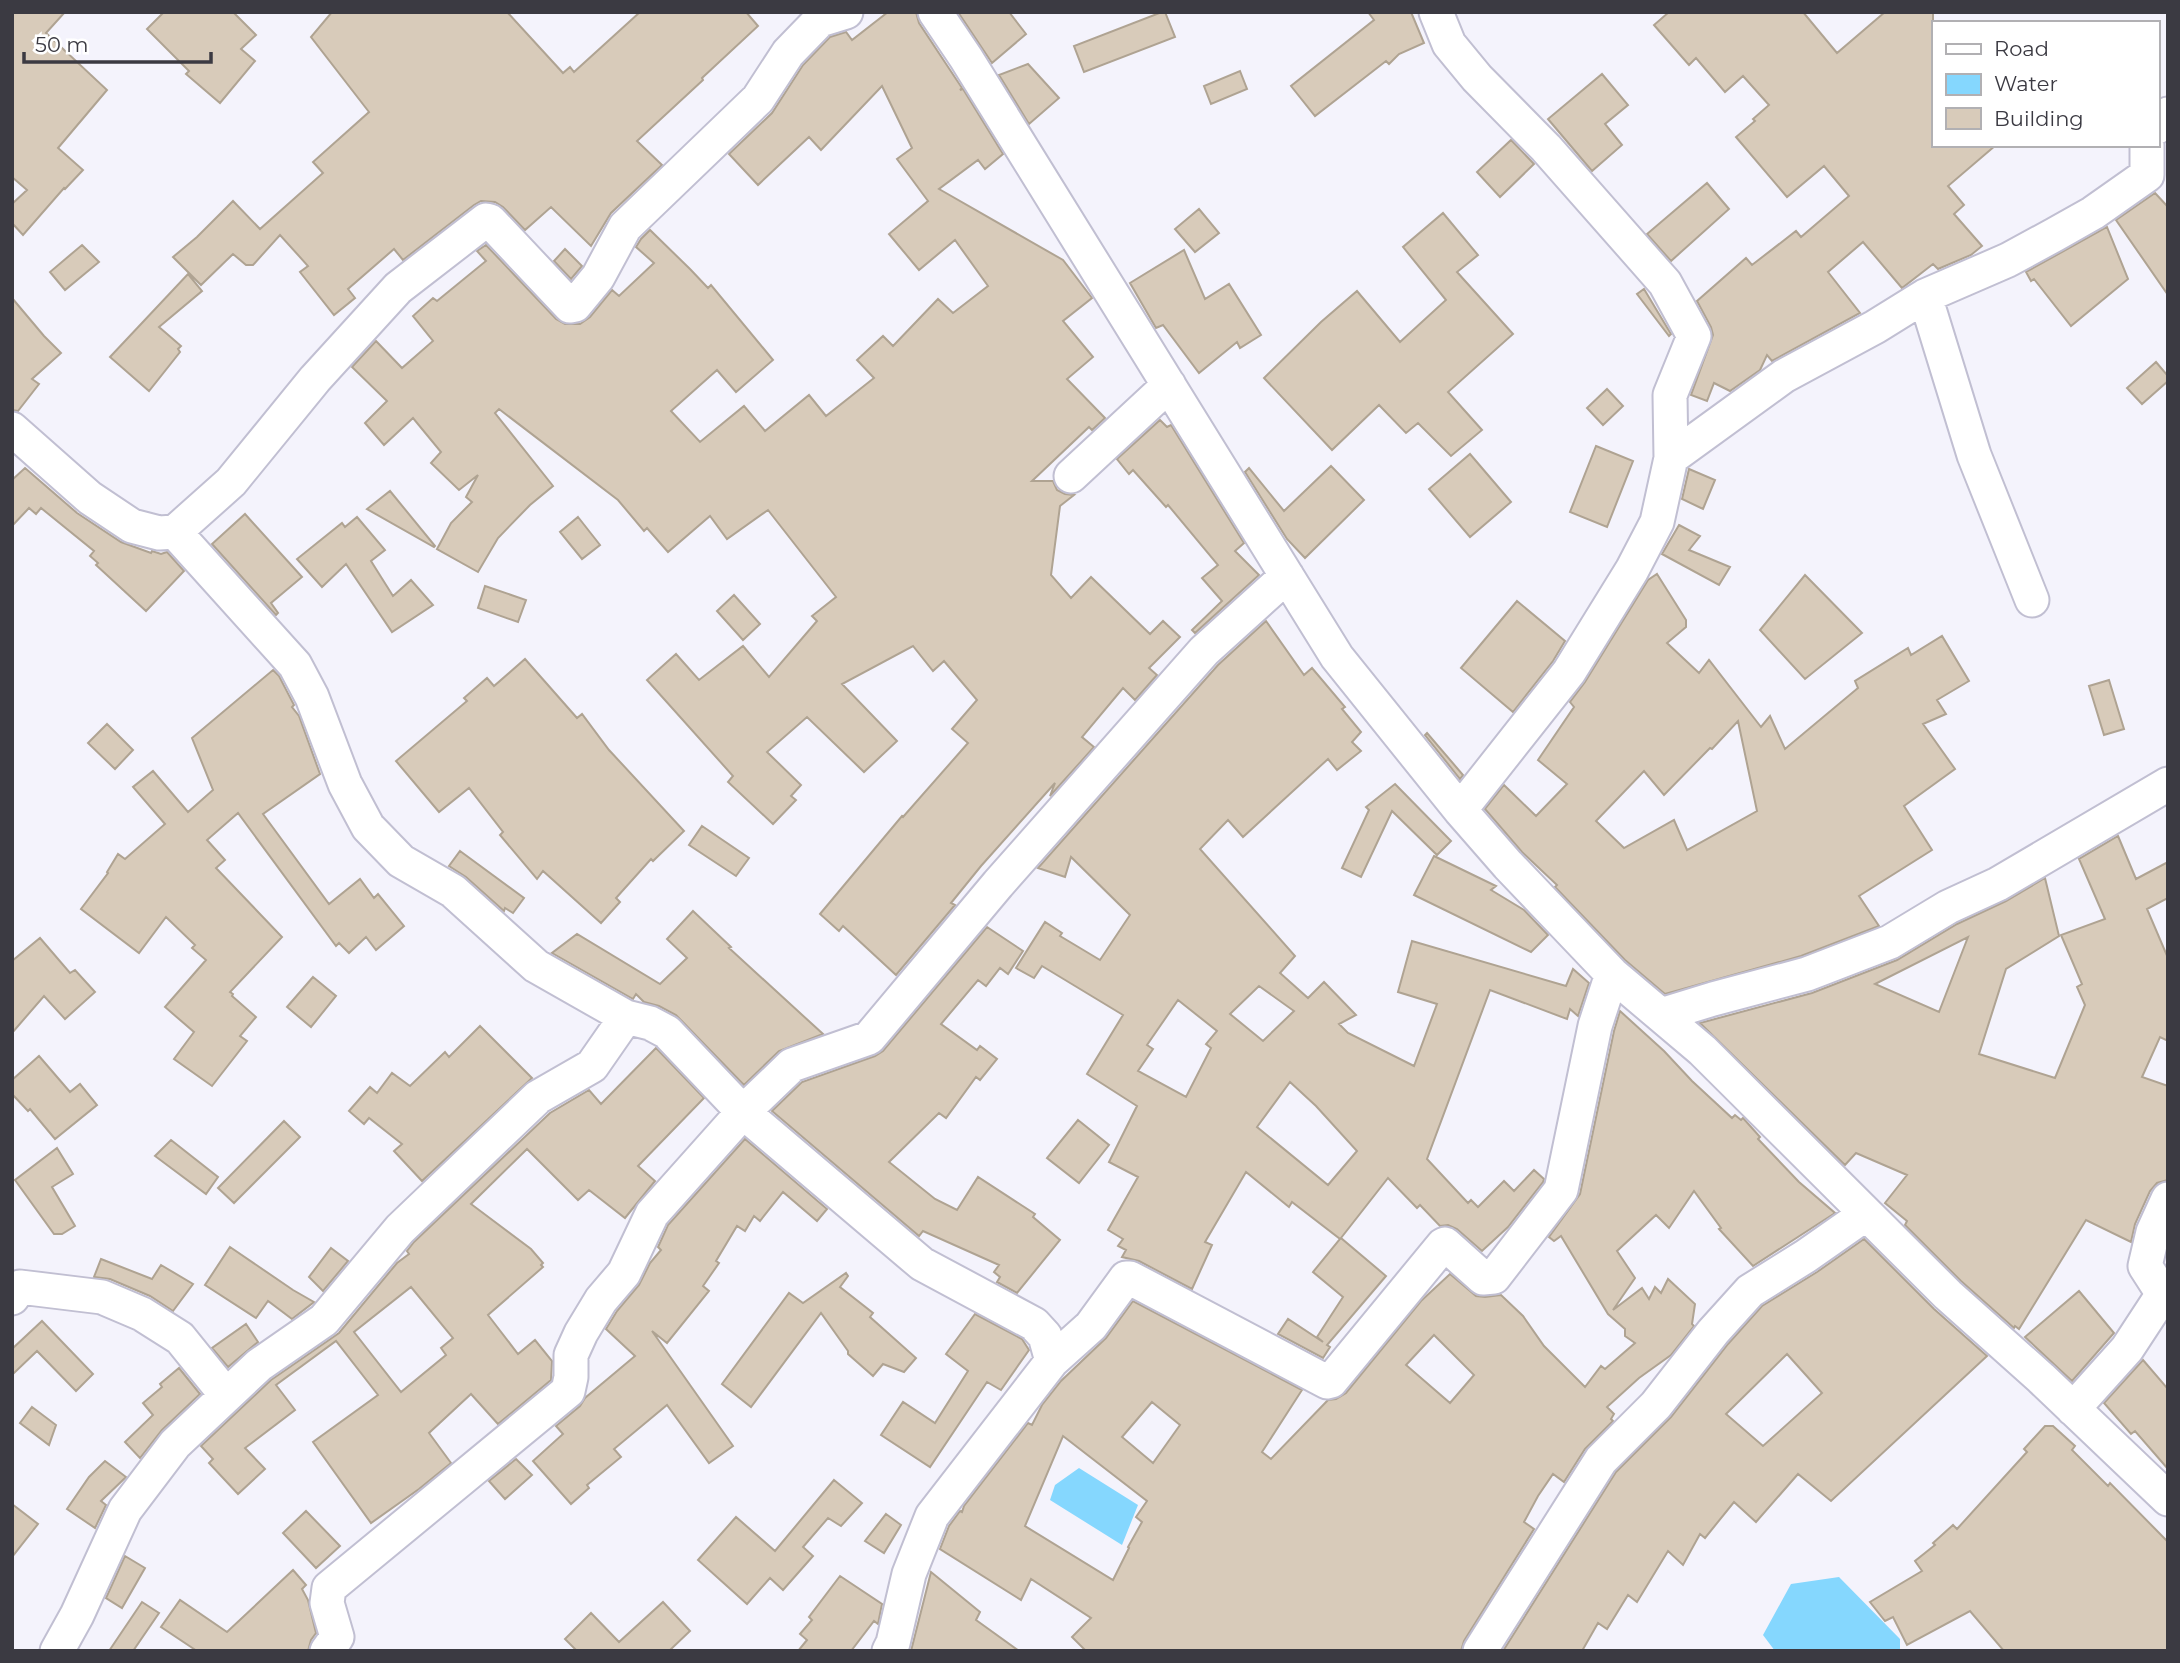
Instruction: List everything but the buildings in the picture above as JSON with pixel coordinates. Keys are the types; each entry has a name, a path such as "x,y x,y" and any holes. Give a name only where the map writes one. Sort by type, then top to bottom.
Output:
{"street":[{"path":"12,429 90,498 132,526 159,533 175,532 231,482 315,379 398,288 486,220 490,221 570,306 575,305 598,277 625,227 758,99 788,53 820,20 846,12 863,20 873,12"},
{"path":"935,12 1337,657 1460,810 1508,865 1612,974 1702,1050 1948,1295 2168,1499"},
{"path":"1436,12 1449,44 1477,78 1546,148 1665,283 1694,336 1670,395 1671,458 1657,522 1632,570 1569,672 1460,810"},
{"path":"1671,458 1784,376 1875,327 1925,296 2008,260 2093,213 2147,175 2147,147"},
{"path":"1925,296 1974,455 2032,600"},
{"path":"1071,476 1169,385"},
{"path":"175,532 295,665 312,697 345,784 368,827 401,861 453,891 536,966 626,1017 650,1023 667,1032 743,1111 922,1264 1034,1324 1045,1336 1052,1361"},
{"path":"327,1651 337,1637 327,1602 329,1587 568,1391 571,1377 570,1355 601,1300 624,1272 652,1214 743,1111 792,1065 869,1038 998,884 1204,651 1287,576"},
{"path":"1661,1015 1807,974 1890,942 1948,907 1998,884 2168,784"},
{"path":"889,1651 909,1574 932,1516 1052,1361 1091,1326 1126,1278 1327,1382 1335,1379 1443,1245 1483,1278 1494,1277 1561,1190 1595,1026 1612,974"},
{"path":"57,1651 77,1615 125,1510 175,1444 259,1365 324,1320 400,1229 538,1097 592,1066 626,1017"},
{"path":"2073,1409 2127,1349 2163,1294 2145,1266 2153,1232 2168,1199"},
{"path":"1480,1651 1601,1460 1656,1405 1713,1332 1750,1291 1866,1214"},
{"path":"15,1288 102,1297 142,1314 180,1338 226,1395"}],"water":[{"path":"1079,1468 1138,1505 1122,1545 1050,1500 1055,1485"},
{"path":"1839,1577 1900,1639 1900,1651 1775,1651 1763,1635 1791,1584"}]}
